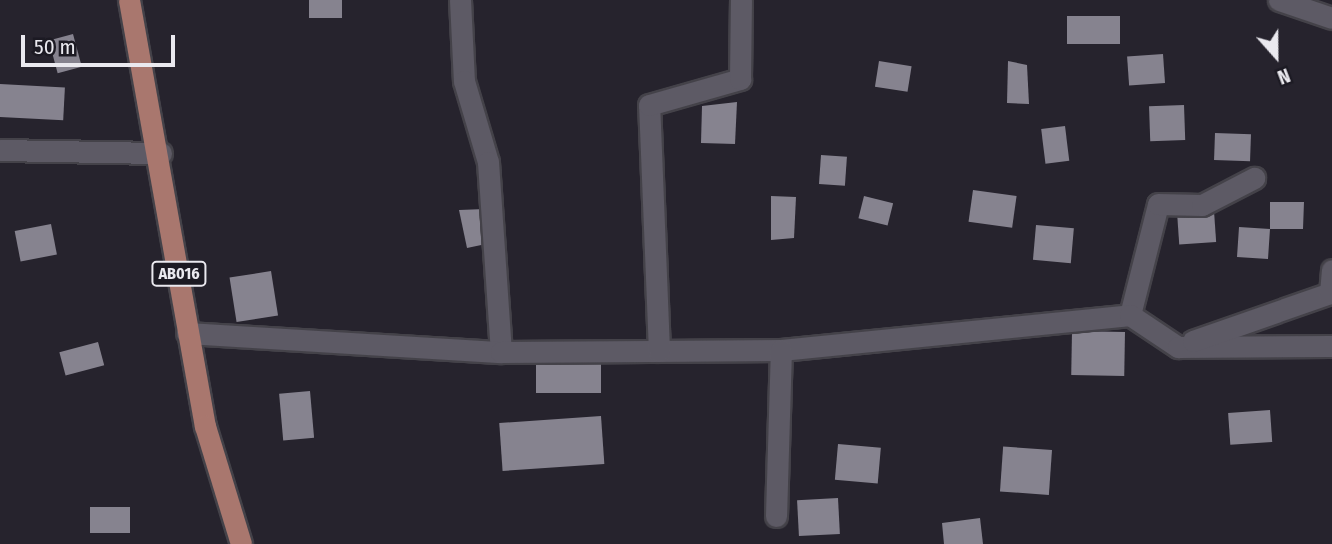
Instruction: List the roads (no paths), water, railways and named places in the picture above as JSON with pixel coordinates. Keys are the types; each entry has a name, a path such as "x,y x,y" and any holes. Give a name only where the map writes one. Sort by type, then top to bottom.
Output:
{"main road":[{"name":"AB016","path":"129,0 161,153 187,333 205,426 241,544"}],"street":[{"path":"460,0 464,81 488,162 501,352"},
{"path":"659,351 649,105 740,79 741,0"},
{"path":"1279,0 1332,18"},
{"path":"0,150 161,153"},
{"path":"1130,315 1158,204 1202,205 1255,178"},
{"path":"1178,347 1330,293 1332,270"},
{"path":"187,333 501,352 781,350 1130,315 1178,347 1332,346"},
{"path":"776,516 781,350"}]}
